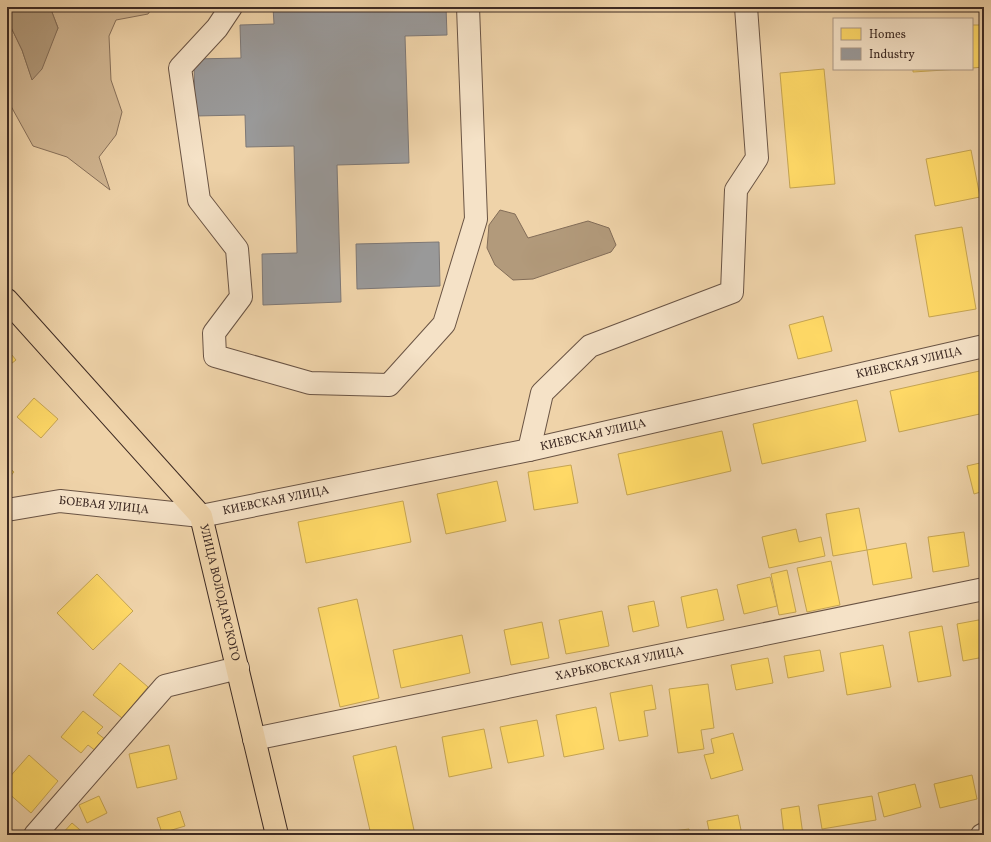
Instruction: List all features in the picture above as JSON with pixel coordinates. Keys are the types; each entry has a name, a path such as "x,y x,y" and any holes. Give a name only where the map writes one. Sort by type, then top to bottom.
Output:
{"main road":[{"name":"УЛИЦА ВОЛОДАРСКОГО","path":"7,300 201,516 277,835"}],"street":[{"path":"231,7 217,28 180,68 199,200 237,249 241,297 214,333 215,356 310,383 389,385 444,324 476,219 468,7"},
{"path":"529,450 542,393 590,346 732,292 736,190 757,158 746,7"},
{"name":"КИЕВСКАЯ УЛИЦА","path":"201,516 529,450 984,346"},
{"name":"БОЕВАЯ УЛИЦА","path":"7,510 60,501 201,516"},
{"name":"ХАРЬКОВСКАЯ УЛИЦА","path":"254,739 984,589"},
{"path":"34,835 165,686 238,668"}],"shaded area":[{"path":"7,7 50,7 58,28 42,69 32,80 22,50 7,19"},
{"path":"50,7 153,7 148,14 116,20 109,36 111,80 122,112 116,135 99,157 110,190 67,157 33,146 7,99 7,19 22,50 32,79 58,28"},
{"path":"500,210 515,214 528,238 588,221 609,228 616,245 611,252 533,279 513,280 495,265 487,248 489,225"}],"building: Homes":[{"path":"973,25 984,25 984,67 973,68"},
{"path":"824,69 835,184 790,188 780,73"},
{"path":"913,70 944,70 913,72"},
{"path":"971,150 980,197 935,206 926,159"},
{"path":"962,227 976,309 929,317 915,235"},
{"path":"823,316 832,351 798,359 789,325"},
{"path":"7,349 16,360 7,367"},
{"path":"984,370 984,413 899,432 890,391"},
{"path":"34,398 58,419 41,438 17,417"},
{"path":"857,400 866,441 762,464 753,424"},
{"path":"722,431 731,471 627,495 618,454"},
{"path":"984,462 984,491 974,494 967,466"},
{"path":"571,465 578,503 534,510 528,472"},
{"path":"7,466 14,472 7,480"},
{"path":"497,481 506,521 446,534 437,494"},
{"path":"403,501 411,542 306,563 298,522"},
{"path":"859,508 867,550 833,556 826,514"},
{"path":"796,529 799,542 821,537 825,556 769,568 762,537"},
{"path":"984,531 984,548 981,532"},
{"path":"964,532 969,566 933,572 928,537"},
{"path":"906,543 912,578 873,585 867,550"},
{"path":"831,561 840,605 807,612 797,568"},
{"path":"787,570 796,612 779,615 771,574"},
{"path":"97,574 133,611 93,650 57,613"},
{"path":"770,577 777,606 744,614 737,585"},
{"path":"717,589 724,620 687,628 681,597"},
{"path":"357,599 379,698 340,707 318,608"},
{"path":"654,601 659,626 633,632 628,606"},
{"path":"602,611 609,646 566,654 559,620"},
{"path":"984,619 984,657 963,661 957,624"},
{"path":"542,622 549,658 511,665 504,630"},
{"path":"942,626 951,676 918,682 909,632"},
{"path":"462,635 470,673 401,688 393,650"},
{"path":"883,645 891,687 847,695 840,653"},
{"path":"820,650 824,671 788,678 784,656"},
{"path":"768,658 773,683 736,690 731,665"},
{"path":"120,663 148,687 122,718 93,695"},
{"path":"708,684 714,728 701,730 704,749 678,753 669,689"},
{"path":"652,685 656,709 644,711 648,736 619,741 610,693"},
{"path":"596,707 604,749 564,757 556,715"},
{"path":"83,711 103,727 97,733 106,740 96,751 88,745 81,753 61,737"},
{"path":"537,720 544,756 508,763 500,727"},
{"path":"484,729 492,768 449,777 442,737"},
{"path":"733,733 743,770 711,779 704,755 714,753 711,739"},
{"path":"169,745 177,779 137,788 129,754"},
{"path":"396,746 415,835 371,835 353,756"},
{"path":"29,755 58,781 31,813 7,792 7,780"},
{"path":"972,775 977,799 940,808 934,784"},
{"path":"915,784 921,807 884,817 878,793"},
{"path":"99,796 107,813 87,823 79,805"},
{"path":"872,796 876,820 822,829 818,805"},
{"path":"799,806 803,835 784,835 781,809"},
{"path":"180,811 185,826 162,833 157,818"},
{"path":"738,815 742,835 710,835 707,821"},
{"path":"72,823 86,835 61,835"},
{"path":"689,829 690,835 666,835 665,832"}],"building: Industry":[{"path":"273,7 446,7 447,35 405,36 409,163 337,165 341,302 263,305 262,254 297,253 294,146 246,147 245,115 195,116 194,59 241,58 240,25 274,24"},
{"path":"439,242 440,286 357,289 356,244"}]}
